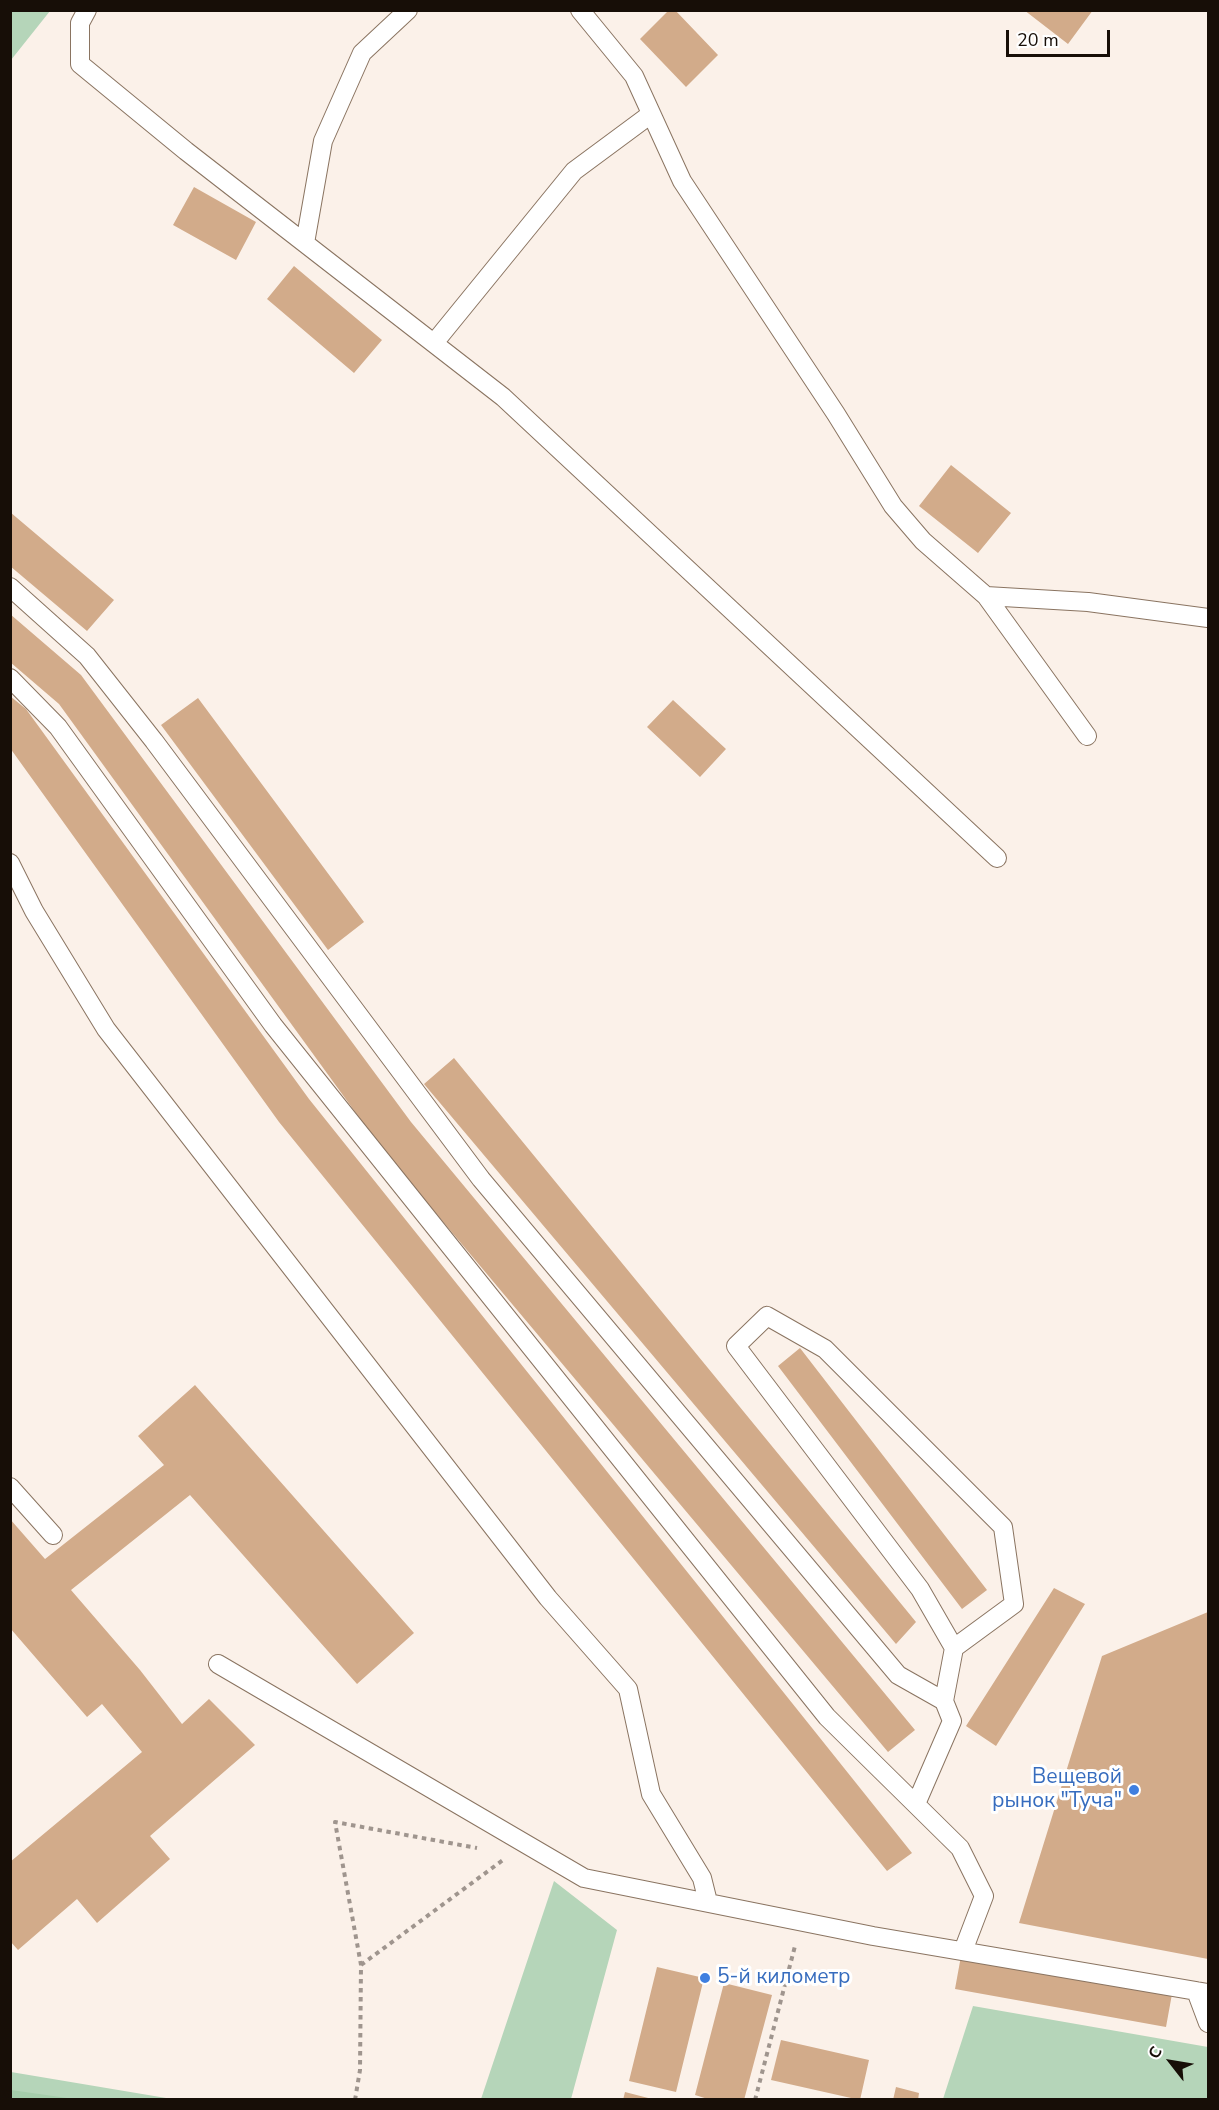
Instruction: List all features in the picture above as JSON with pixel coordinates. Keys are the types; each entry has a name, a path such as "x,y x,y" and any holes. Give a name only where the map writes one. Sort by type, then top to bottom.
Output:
{"lane":[{"path":"87,10 80,22 80,64 503,397 997,858"},
{"path":"305,243 323,141 336,111 362,53 408,10"},
{"path":"580,10 634,76 682,181 761,304 836,414 893,506 923,541 986,596 1087,736"},
{"path":"434,343 574,171 651,114"},
{"path":"10,587 87,656 154,741 474,1170 898,1676 944,1701"},
{"path":"986,596 1088,602 1209,618"},
{"path":"10,678 58,727 273,1026 826,1717 960,1848 984,1896 963,1951"},
{"path":"10,863 34,911 105,1029 548,1598 628,1689 651,1794 702,1878 708,1902"},
{"path":"916,1804 952,1721 944,1701 954,1648 920,1589 736,1346 767,1316 825,1349 1003,1527 1014,1604 954,1648"},
{"path":"10,1487 53,1534"},
{"path":"219,1664 584,1878 801,1922 1202,1992 1209,2023"}],"path":[{"path":"355,2100 360,2070 361,1965 335,1821 511,1854"},
{"path":"361,1965 527,1844"},
{"path":"755,2100 801,1922"}],"green space":[{"path":"10,11 50,11 11,60"},
{"path":"554,1881 617,1930 571,2099 481,2099"},
{"path":"973,2006 1208,2047 1208,2099 943,2099"},
{"path":"11,2072 172,2099 11,2099"},
{"path":"11,2090 74,2099 11,2099"}],"building":[{"path":"669,10 675,10 718,55 686,87 640,39"},
{"path":"1024,10 1093,10 1068,44"},
{"path":"194,187 256,222 236,260 173,225"},
{"path":"294,266 382,340 354,373 267,299"},
{"path":"951,465 1011,513 978,553 919,506"},
{"path":"10,512 114,600 87,631 10,566"},
{"path":"10,614 81,675 411,1122 915,1730 888,1752 382,1149 59,704 10,662"},
{"path":"10,696 26,709 309,1099 912,1853 887,1871 279,1122 10,748"},
{"path":"198,698 364,922 328,950 161,725"},
{"path":"673,700 726,749 700,777 647,727"},
{"path":"454,1058 916,1622 896,1644 424,1084"},
{"path":"800,1348 987,1590 962,1609 778,1366"},
{"path":"195,1385 414,1633 357,1684 190,1495 71,1590 140,1670 182,1724 209,1699 255,1745 150,1836 170,1859 97,1923 77,1899 18,1950 10,1941 10,1862 142,1752 102,1704 87,1717 10,1628 10,1519 45,1559 164,1465 138,1436"},
{"path":"1054,1588 1085,1604 996,1746 966,1726"},
{"name":"Вещевой рынок \"Туча\"","path":"1208,1612 1208,1959 1019,1923 1102,1656"},
{"path":"961,1956 1172,1994 1166,2027 955,1989"},
{"path":"657,1967 704,1978 676,2092 629,2081"},
{"path":"724,1983 772,1995 744,2100 711,2100 695,2095"},
{"path":"781,2040 869,2060 860,2100 771,2080"},
{"path":"896,2087 919,2093 918,2100 893,2100"},
{"path":"625,2092 652,2099 623,2100"}],"place":[{"name":"Вещевой рынок \"Туча\"","path":"1134,1790"},
{"name":"5-й километр","path":"705,1978"}]}
